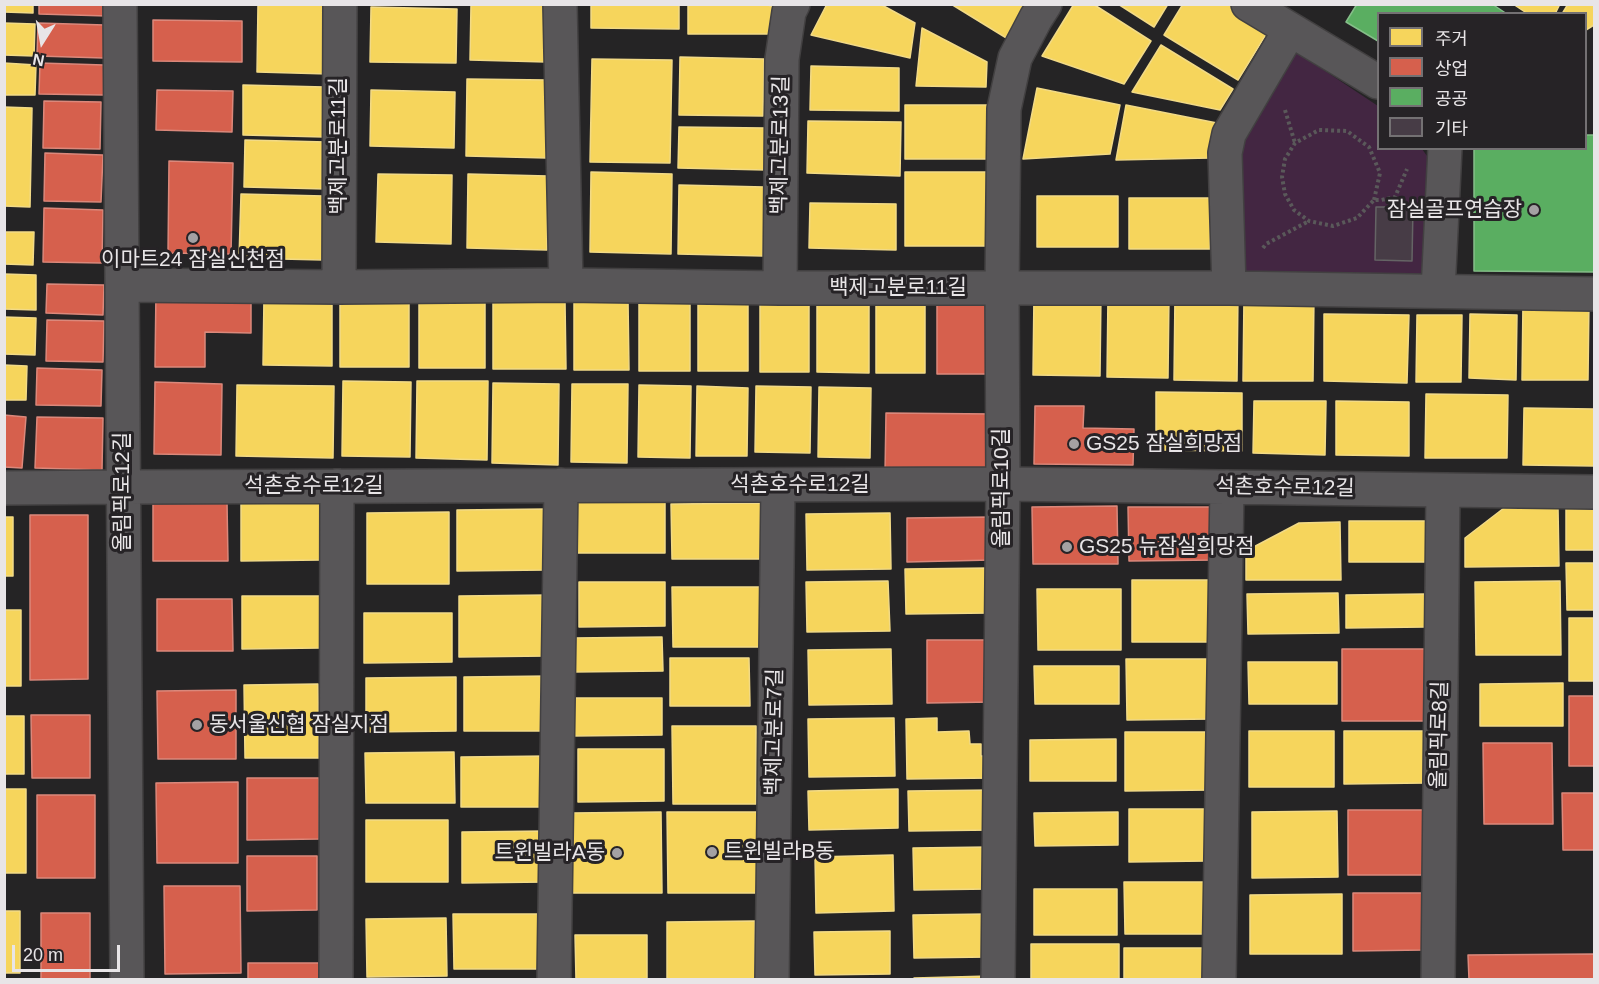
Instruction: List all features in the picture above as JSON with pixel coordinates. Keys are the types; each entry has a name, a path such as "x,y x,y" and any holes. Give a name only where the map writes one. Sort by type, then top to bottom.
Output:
{"street":[{"name":"올림픽로12길","path":"120,4 127,980"},
{"name":"백제고분로11길","path":"339,287 340,4"},
{"path":"560,4 566,285"},
{"name":"백제고분로13길","path":"780,288 782,59 789,12 794,4"},
{"name":"올림픽로10길","path":"998,980 1004,110 1016,58 1045,4"},
{"path":"1248,4 1377,81"},
{"path":"1229,288 1225,153 1228,134 1290,30"},
{"path":"1438,291 1445,150"},
{"name":"백제고분로11길","path":"122,285 1229,288 1594,294"},
{"name":"석촌호수로12길","path":"4,489 1003,484 1594,492"},
{"path":"554,980 561,485"},
{"name":"백제고분로7길","path":"772,980 778,485"},
{"path":"336,980 337,486"},
{"path":"1219,980 1227,487"},
{"name":"올림픽로8길","path":"1438,980 1443,490"}],"path":[{"path":"1374,200 1380,173 1369,147 1347,131 1319,130 1295,143 1285,159 1282,177 1285,195 1294,210 1309,221 1333,226 1357,218 1374,200 1395,197 1407,168"}],"shaded area":[{"path":"1289,47 1377,105 1377,150 1423,150 1427,156 1423,281 1238,278 1235,143"}],"building: 주거":[{"path":"4,4 33,4 33,13 4,12"},
{"path":"258,4 329,4 328,74 257,72"},
{"path":"471,4 547,4 546,62 470,60"},
{"path":"591,4 679,4 679,29 591,28"},
{"path":"688,4 766,4 775,8 776,34 688,34"},
{"path":"827,4 880,4 915,23 910,58 811,35"},
{"path":"951,4 1029,4 1008,39"},
{"path":"1074,4 1093,4 1151,41 1124,84 1042,56"},
{"path":"1118,4 1168,4 1154,27"},
{"path":"1183,4 1233,4 1270,28 1238,80 1164,35"},
{"path":"1513,4 1560,4 1556,12 1525,12"},
{"path":"1568,4 1594,4 1594,25 1587,29 1587,12 1563,12"},
{"path":"371,7 457,9 456,63 370,62"},
{"path":"4,23 35,24 34,56 4,55"},
{"path":"922,28 987,62 986,87 916,86"},
{"path":"1161,45 1233,89 1220,110 1132,92"},
{"path":"680,57 764,59 763,116 679,115"},
{"path":"592,59 672,60 670,163 590,162"},
{"path":"4,63 36,65 35,95 4,95"},
{"path":"811,66 899,68 899,111 810,110"},
{"path":"467,79 548,80 547,158 466,156"},
{"path":"243,85 325,87 324,137 243,135"},
{"path":"1037,88 1120,105 1110,154 1023,159"},
{"path":"371,90 455,92 454,148 370,146"},
{"path":"905,105 991,105 991,159 905,159"},
{"path":"1126,105 1217,123 1210,158 1116,160"},
{"path":"4,107 32,108 30,207 4,206"},
{"path":"808,121 901,122 900,176 807,173"},
{"path":"679,127 766,128 766,170 678,168"},
{"path":"245,140 327,142 326,189 244,187"},
{"path":"591,172 672,174 671,254 590,252"},
{"path":"905,172 990,172 990,246 905,246"},
{"path":"378,174 452,175 451,244 376,242"},
{"path":"468,174 548,176 547,250 467,248"},
{"path":"679,185 765,187 763,256 678,254"},
{"path":"241,194 324,196 323,260 239,258"},
{"path":"1037,196 1118,196 1118,247 1037,247"},
{"path":"1129,198 1211,198 1210,249 1129,249"},
{"path":"810,203 896,204 896,250 809,248"},
{"path":"4,232 34,232 33,265 4,264"},
{"path":"4,274 36,275 36,310 4,309"},
{"path":"1034,293 1101,294 1100,376 1033,375"},
{"path":"1175,294 1238,294 1237,381 1174,380"},
{"path":"1108,295 1169,296 1168,378 1107,377"},
{"path":"264,296 332,297 332,366 263,365"},
{"path":"1244,296 1314,296 1313,381 1243,381"},
{"path":"485,300 485,368 419,368 419,301"},
{"path":"628,300 629,370 574,370 574,301"},
{"path":"639,300 690,300 690,371 639,371"},
{"path":"698,300 748,300 748,371 698,371"},
{"path":"760,300 809,300 809,372 760,372"},
{"path":"817,300 869,300 869,373 817,372"},
{"path":"876,300 925,300 925,373 876,373"},
{"path":"340,301 409,301 409,367 340,367"},
{"path":"493,301 565,301 566,369 493,369"},
{"path":"1523,302 1589,302 1588,380 1522,380"},
{"path":"1324,314 1409,315 1407,383 1324,381"},
{"path":"1470,314 1517,315 1516,380 1469,378"},
{"path":"1417,315 1462,315 1461,382 1416,382"},
{"path":"4,317 36,318 35,355 4,354"},
{"path":"4,365 27,366 26,400 4,400"},
{"path":"343,381 411,382 410,457 342,456"},
{"path":"417,381 488,381 487,460 416,458"},
{"path":"493,383 559,384 558,465 492,463"},
{"path":"572,384 628,384 627,463 571,462"},
{"path":"237,385 334,386 333,458 236,456"},
{"path":"639,385 691,386 690,458 638,457"},
{"path":"697,386 748,388 747,456 696,456"},
{"path":"756,386 811,387 810,453 755,452"},
{"path":"819,387 871,388 870,458 818,457"},
{"path":"1156,392 1242,393 1242,451 1156,450"},
{"path":"1426,394 1508,395 1507,458 1425,458"},
{"path":"1254,401 1326,401 1325,455 1253,453"},
{"path":"1336,401 1409,402 1409,456 1336,455"},
{"path":"1524,408 1594,409 1594,466 1523,465"},
{"path":"574,501 665,501 665,553 575,553"},
{"path":"241,502 320,502 321,560 241,561"},
{"path":"764,503 764,559 672,559 671,504"},
{"path":"1504,508 1558,508 1559,566 1465,567 1465,538"},
{"path":"1566,508 1594,508 1594,550 1566,550"},
{"path":"547,509 547,570 457,571 457,510"},
{"path":"449,512 449,584 367,584 367,513"},
{"path":"890,513 891,569 807,570 806,514"},
{"path":"4,517 13,517 13,576 4,576"},
{"path":"1349,521 1426,521 1427,562 1349,562"},
{"path":"1340,522 1341,580 1246,580 1246,551 1299,523"},
{"path":"1566,563 1594,563 1594,610 1567,610"},
{"path":"989,568 990,613 906,614 905,569"},
{"path":"1132,580 1212,580 1212,642 1132,642"},
{"path":"888,581 890,631 807,632 806,582"},
{"path":"1560,581 1561,655 1476,655 1475,582"},
{"path":"579,582 665,582 665,626 579,627"},
{"path":"672,587 760,587 760,647 673,647"},
{"path":"1037,589 1121,589 1121,650 1038,650"},
{"path":"1338,593 1339,633 1248,634 1247,594"},
{"path":"1425,594 1425,627 1346,628 1346,595"},
{"path":"548,595 548,656 459,657 459,596"},
{"path":"242,596 320,596 320,648 242,649"},
{"path":"4,610 21,610 21,686 4,686"},
{"path":"364,613 452,613 452,662 364,663"},
{"path":"1569,618 1594,618 1594,681 1569,681"},
{"path":"662,637 663,671 573,672 573,638"},
{"path":"891,649 892,704 809,705 808,650"},
{"path":"670,658 749,658 750,706 670,706"},
{"path":"1126,659 1213,659 1213,719 1127,720"},
{"path":"1248,662 1337,662 1337,704 1249,704"},
{"path":"1034,666 1119,666 1119,704 1035,704"},
{"path":"549,676 549,731 464,731 464,677"},
{"path":"456,677 456,731 366,732 366,678"},
{"path":"1563,683 1563,726 1480,726 1480,684"},
{"path":"318,684 319,758 245,758 244,685"},
{"path":"572,698 662,698 662,735 572,736"},
{"path":"4,716 24,716 24,774 4,774"},
{"path":"894,718 895,776 809,777 808,719"},
{"path":"937,718 937,732 969,731 970,744 981,744 981,756 993,756 994,778 907,779 906,719"},
{"path":"672,726 756,726 756,804 673,804"},
{"path":"1249,731 1334,731 1334,787 1249,787"},
{"path":"1344,731 1426,731 1426,783 1344,784"},
{"path":"1125,732 1211,732 1212,790 1125,791"},
{"path":"1116,739 1116,781 1030,781 1030,740"},
{"path":"578,749 664,749 664,801 578,802"},
{"path":"454,752 455,803 366,803 365,753"},
{"path":"549,756 549,807 461,807 461,757"},
{"path":"4,789 26,789 26,873 4,873"},
{"path":"898,789 898,828 809,830 808,791"},
{"path":"993,790 994,830 909,831 908,791"},
{"path":"1129,809 1207,809 1207,861 1129,862"},
{"path":"1337,811 1338,877 1252,878 1252,812"},
{"name":"트윈빌라A동","path":"661,812 662,893 572,893 572,813"},
{"name":"트윈빌라B동","path":"667,812 757,812 758,893 668,893"},
{"path":"1118,812 1118,845 1035,846 1034,813"},
{"path":"366,820 448,820 448,882 366,882"},
{"path":"546,831 546,882 462,883 462,832"},
{"path":"989,847 990,889 914,890 913,848"},
{"path":"893,855 894,911 816,913 815,857"},
{"path":"1124,882 1209,882 1210,934 1125,934"},
{"path":"1034,889 1117,889 1117,935 1034,935"},
{"path":"1342,894 1342,954 1250,954 1250,895"},
{"path":"4,911 20,911 20,973 4,973"},
{"path":"453,914 545,914 545,969 454,969"},
{"path":"988,914 989,957 914,958 913,915"},
{"path":"446,918 447,976 367,977 366,919"},
{"path":"755,921 755,980 667,980 667,922"},
{"path":"890,931 890,974 815,975 814,932"},
{"path":"575,935 647,935 647,980 576,980"},
{"path":"1031,944 1119,944 1119,980 1031,980"},
{"path":"1124,948 1208,948 1208,980 1124,980"},
{"path":"990,976 990,980 914,980 914,978"}],"building: 상업":[{"path":"39,4 107,4 107,16 39,14"},
{"path":"153,20 242,21 242,62 153,61"},
{"path":"38,23 105,25 104,58 37,56"},
{"path":"40,63 104,65 104,95 39,94"},
{"path":"157,90 233,91 232,132 156,130"},
{"path":"44,101 101,102 100,149 43,148"},
{"path":"45,153 103,155 101,202 44,201"},
{"path":"169,161 233,163 231,254 168,253"},
{"path":"44,208 103,210 102,263 43,262"},
{"path":"47,284 104,285 103,315 46,313"},
{"path":"156,290 251,291 251,333 205,332 205,367 155,367"},
{"path":"937,299 994,300 993,374 937,374"},
{"path":"47,320 104,321 103,362 46,361"},
{"path":"37,368 102,370 101,406 36,405"},
{"path":"155,382 222,384 221,455 154,454"},
{"path":"1035,406 1084,406 1083,428 1134,429 1133,465 1034,464"},
{"path":"886,413 993,414 992,475 885,473"},
{"path":"4,415 26,417 22,468 4,467"},
{"path":"37,417 103,418 102,470 35,468"},
{"path":"153,502 227,502 228,561 153,561"},
{"path":"1117,506 1118,564 1033,564 1032,507"},
{"path":"1128,507 1216,507 1216,560 1129,561"},
{"path":"30,515 88,515 88,679 30,680"},
{"path":"991,517 991,560 907,562 907,518"},
{"path":"157,599 232,599 233,651 157,651"},
{"path":"927,640 992,640 994,702 927,703"},
{"path":"1342,649 1426,649 1427,721 1342,721"},
{"name":"동서울신협 잠실지점","path":"236,690 236,759 158,759 157,691"},
{"path":"1569,696 1594,696 1594,766 1569,766"},
{"path":"31,715 90,715 90,778 32,778"},
{"path":"1483,743 1552,743 1553,824 1484,824"},
{"path":"247,778 319,778 319,839 247,840"},
{"path":"238,782 238,863 157,863 156,783"},
{"path":"1562,793 1594,793 1594,850 1563,850"},
{"path":"37,795 95,795 95,878 37,878"},
{"path":"1348,810 1427,810 1428,875 1348,875"},
{"path":"247,856 317,856 317,910 247,911"},
{"path":"164,886 240,886 241,973 165,974"},
{"path":"1353,893 1423,893 1424,950 1353,951"},
{"path":"41,913 90,913 90,980 41,980"},
{"path":"1594,954 1594,980 1469,980 1468,955"},
{"path":"248,963 320,963 320,980 248,980"}],"building: 공공":[{"path":"1357,4 1492,4 1504,12 1377,12 1377,40 1346,22"},
{"name":"잠실골프연습장","path":"1587,135 1594,135 1594,272 1474,271 1474,150 1587,150"}],"building: 기타":[{"path":"1376,207 1413,207 1412,261 1375,260"}],"place":[{"name":"잠실골프연습장","path":"1534,210"},
{"name":"이마트24 잠실신천점","path":"193,238"},
{"name":"GS25 잠실희망점","path":"1074,444"},
{"name":"GS25 뉴잠실희망점","path":"1067,547"},
{"name":"동서울신협 잠실지점","path":"197,725"},
{"name":"트윈빌라B동","path":"712,852"},
{"name":"트윈빌라A동","path":"617,853"}]}
